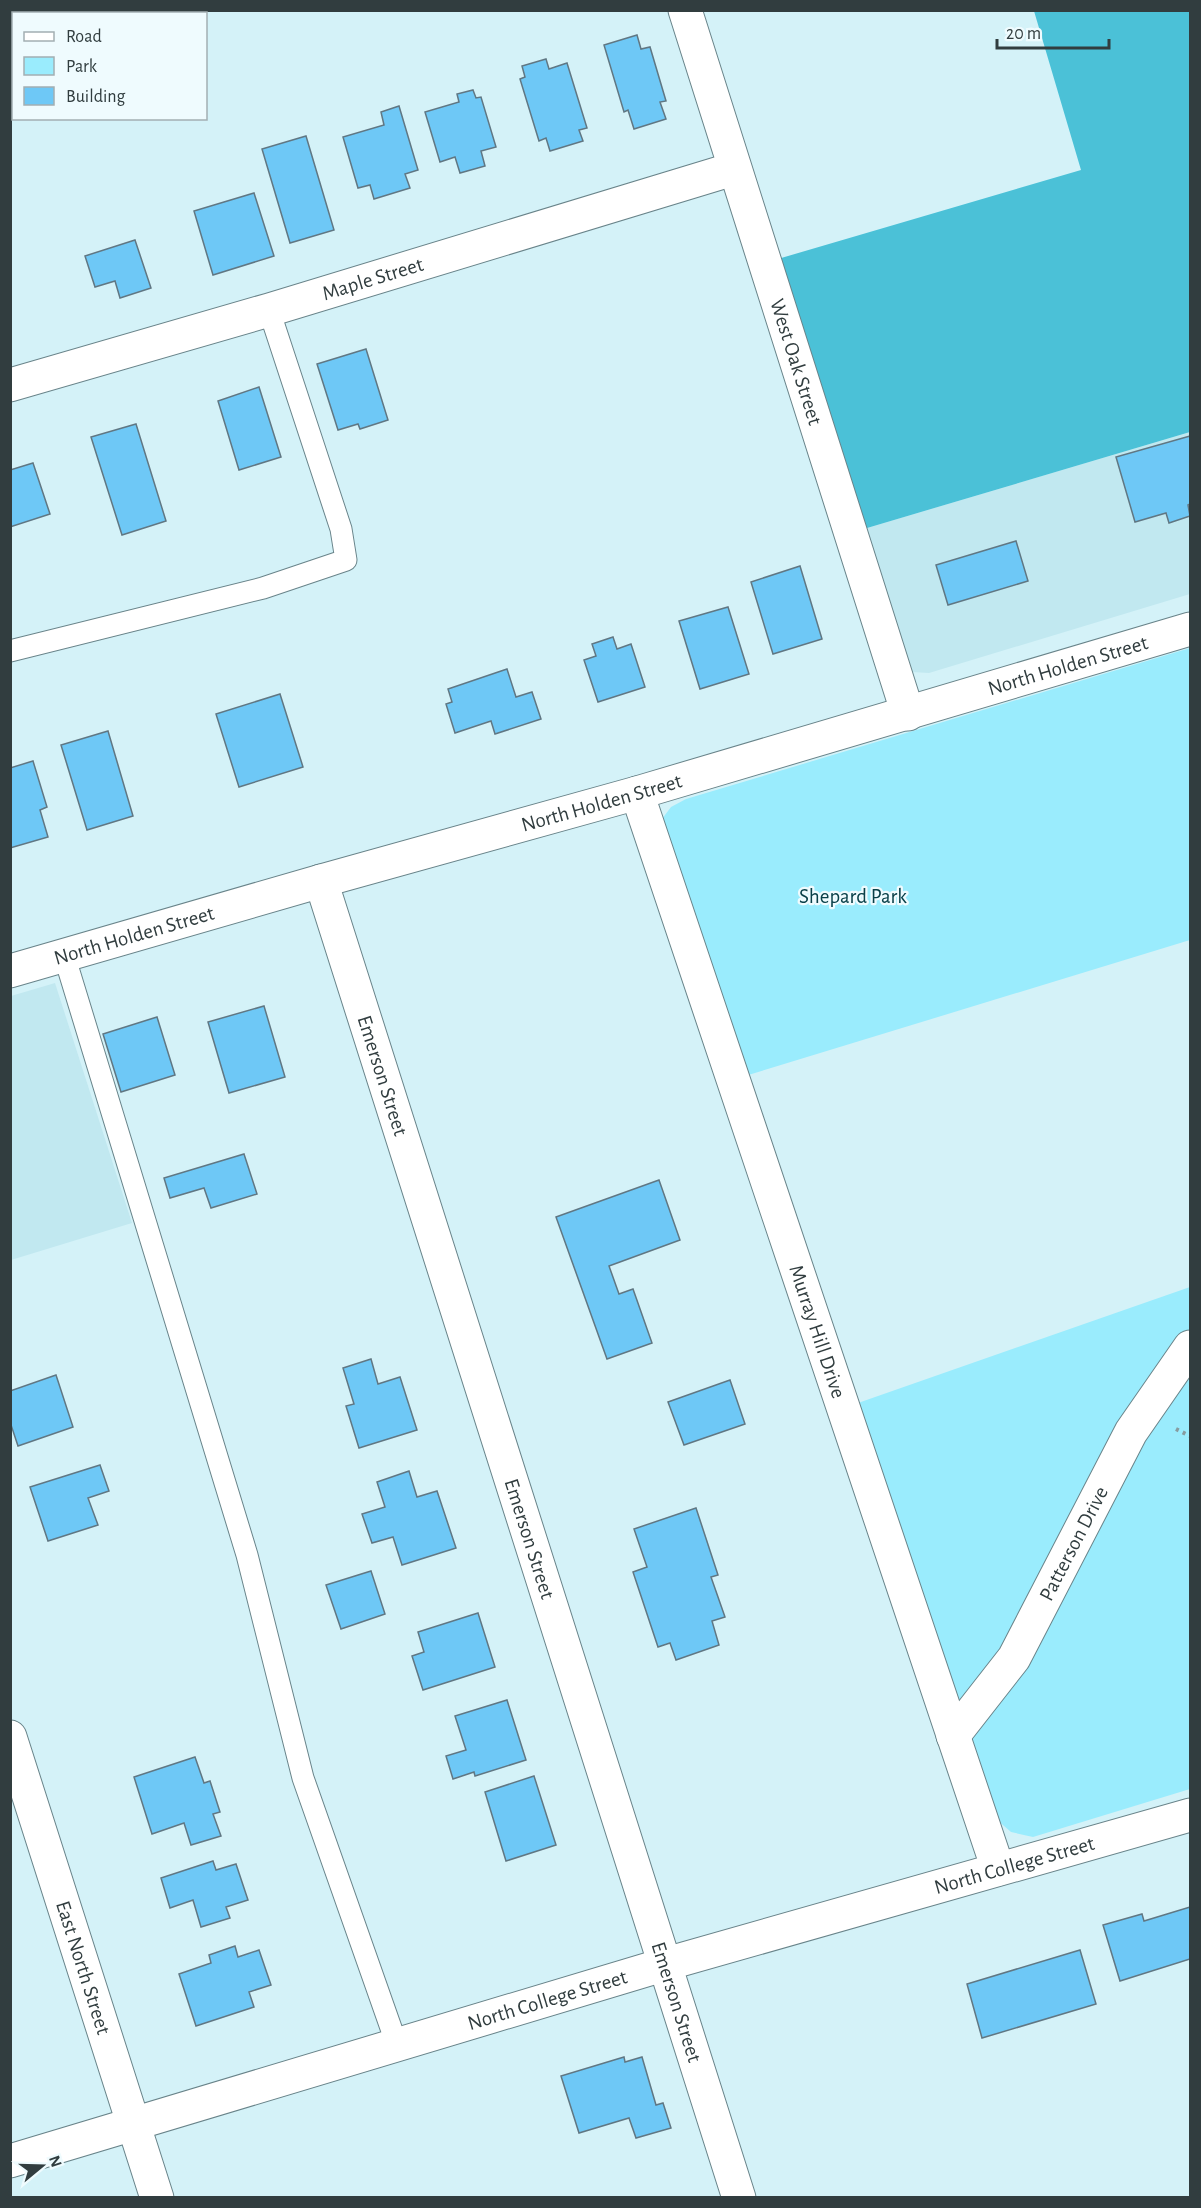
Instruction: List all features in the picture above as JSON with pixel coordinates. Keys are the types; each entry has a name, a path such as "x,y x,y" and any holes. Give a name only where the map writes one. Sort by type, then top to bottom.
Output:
{"street":[{"name":"West Oak Street","path":"685,10 733,169 908,714"},
{"name":"Maple Street","path":"10,385 269,310 733,169"},
{"name":"North Holden Street","path":"10,970 637,794 1191,629"},
{"name":"Murray Hill Drive","path":"637,794 998,1869"},
{"name":"Emerson Street","path":"321,881 739,2198"},
{"name":"Patterson Drive","path":"953,1736 1014,1658 1131,1432 1191,1347"},
{"name":"East North Street","path":"10,1737 157,2198"},
{"name":"North College Street","path":"10,2161 666,1964 1191,1815"}],"lane":[{"path":"10,651 263,588 346,560 341,529 269,310"},
{"path":"64,955 247,1555 303,1778 397,2045"}],"shaded area":[{"path":"1034,11 1190,11 1190,432 857,531 771,261 1081,170"},
{"path":"1190,432 1190,594 929,673 912,672 857,531"},
{"path":"55,983 132,1223 11,1260 11,996"}],"green space":[{"name":"Shepard Park","path":"1190,648 1190,940 745,1076 662,819 671,807 686,799"},
{"path":"1190,1287 1190,1789 1033,1837 1011,1832 996,1819 858,1403"}],"building":[{"path":"637,35 641,49 650,47 666,101 660,102 666,119 634,129 628,110 624,112 604,45"},
{"path":"546,59 549,69 567,63 587,128 579,130 583,141 550,151 546,138 539,141 520,79 525,77 522,66"},
{"path":"473,90 476,98 481,97 496,147 481,151 485,166 460,173 455,157 440,162 425,112 459,102 457,94"},
{"path":"399,106 418,170 405,174 410,188 374,199 370,185 358,188 343,137 384,125 381,112"},
{"path":"306,136 334,230 290,243 262,149"},
{"path":"254,193 274,256 213,275 194,211"},
{"path":"135,240 151,288 120,298 115,281 95,287 85,256"},
{"path":"366,349 388,420 360,429 358,424 338,430 317,364"},
{"path":"259,387 281,457 239,470 218,401"},
{"path":"136,424 166,521 122,535 91,437"},
{"path":"1190,436 1190,504 1188,505 1190,516 1169,523 1166,513 1135,522 1116,457"},
{"path":"33,463 50,514 10,527 10,470"},
{"path":"1016,541 1028,581 948,605 936,565"},
{"path":"800,566 822,639 773,654 751,582"},
{"path":"728,607 749,674 700,689 679,621"},
{"path":"613,637 617,649 631,644 645,687 598,702 584,660 596,656 592,644"},
{"path":"507,669 516,697 532,692 541,719 495,734 491,721 455,733 446,704 452,702 448,689"},
{"path":"280,694 303,767 239,787 216,714"},
{"path":"108,731 133,816 87,830 61,745"},
{"path":"33,761 47,807 40,810 48,837 10,848 10,768"},
{"path":"264,1006 285,1077 229,1093 208,1022"},
{"path":"157,1017 175,1075 121,1092 103,1034"},
{"path":"244,1154 257,1194 211,1208 204,1188 170,1198 164,1178"},
{"path":"659,1180 680,1240 609,1266 619,1294 633,1289 652,1343 607,1359 556,1217"},
{"path":"371,1359 378,1384 400,1377 417,1430 359,1448 346,1406 354,1404 343,1368"},
{"path":"56,1375 73,1427 18,1446 10,1422 10,1391"},
{"path":"730,1380 745,1424 684,1445 668,1402"},
{"path":"100,1465 109,1491 88,1498 98,1525 48,1541 30,1487"},
{"path":"409,1471 417,1497 437,1491 456,1548 402,1565 393,1537 372,1543 362,1514 385,1507 377,1482"},
{"path":"696,1508 718,1575 711,1577 725,1617 712,1621 719,1645 676,1660 670,1643 658,1647 633,1572 647,1567 634,1529"},
{"path":"371,1571 385,1614 341,1629 326,1585"},
{"path":"478,1613 495,1667 423,1690 412,1656 424,1652 418,1632"},
{"path":"507,1700 526,1760 475,1776 474,1772 453,1779 446,1756 466,1750 455,1716"},
{"path":"195,1757 204,1783 210,1781 220,1812 213,1814 221,1836 191,1845 184,1823 152,1834 134,1777"},
{"path":"534,1776 556,1845 506,1861 485,1792"},
{"path":"213,1861 216,1870 236,1864 248,1900 226,1907 230,1918 201,1927 193,1900 170,1908 161,1878"},
{"path":"1190,1907 1190,1959 1120,1981 1103,1925 1142,1914 1144,1921"},
{"path":"235,1946 238,1957 259,1950 271,1985 249,1992 254,2007 196,2026 179,1974 211,1963 209,1955"},
{"path":"1080,1950 1096,2004 982,2038 967,1984"},
{"path":"624,2057 625,2062 642,2057 656,2105 663,2103 671,2128 636,2138 629,2118 579,2133 561,2076"}]}
